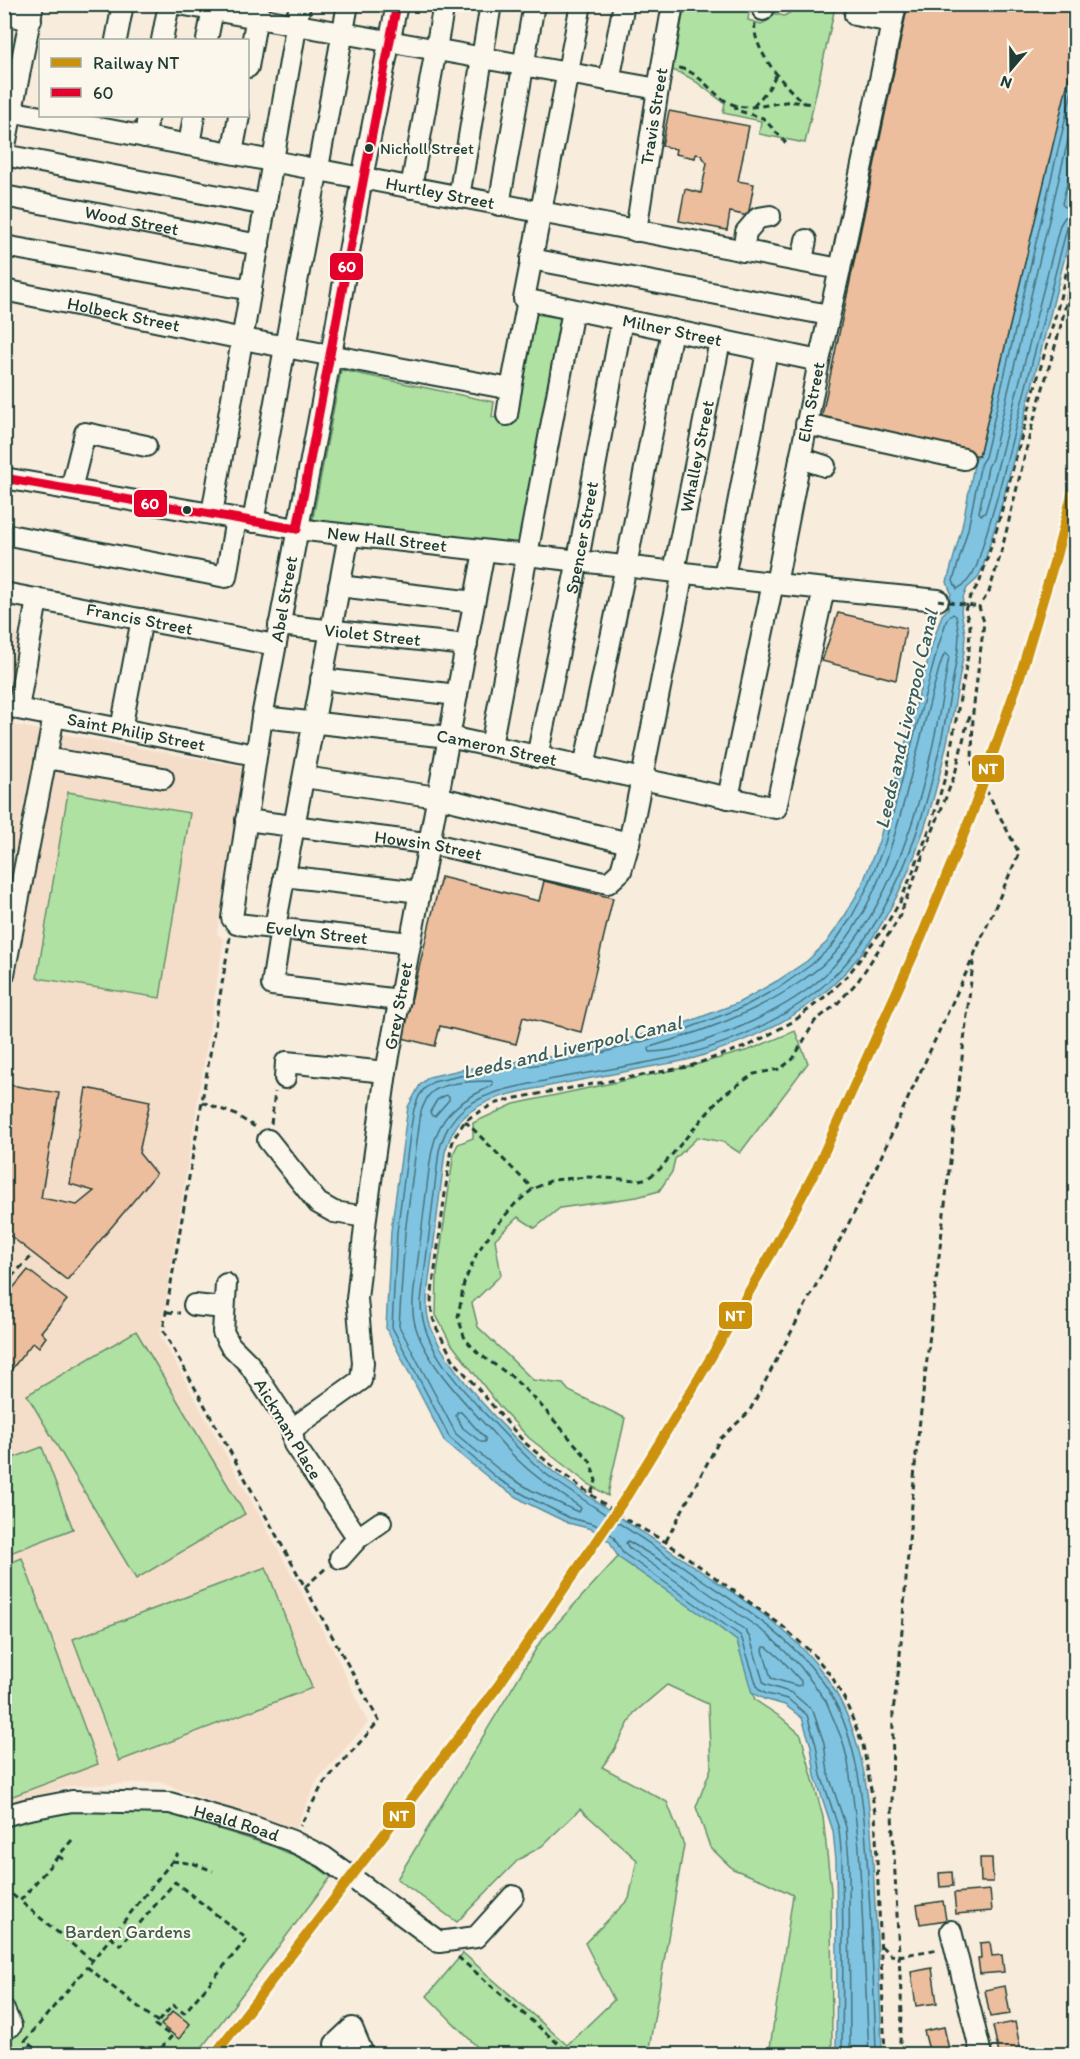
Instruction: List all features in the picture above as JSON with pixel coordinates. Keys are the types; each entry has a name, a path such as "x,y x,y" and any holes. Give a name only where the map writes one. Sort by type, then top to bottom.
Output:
{"street":[{"path":"116,39 123,4"},
{"path":"162,39 169,4"},
{"path":"179,4 257,11 296,26 658,89"},
{"path":"212,514 300,4"},
{"path":"4,534 226,577 245,520 285,346 348,4"},
{"name":"Abel Street","path":"232,912 255,755 362,178 397,4"},
{"path":"411,188 444,4"},
{"path":"459,197 491,4"},
{"path":"499,205 534,4"},
{"path":"507,415 531,259 581,4"},
{"path":"609,81 624,4"},
{"name":"Travis Street","path":"636,231 674,4"},
{"path":"207,39 213,8"},
{"path":"249,61 257,11"},
{"path":"4,14 32,12 8,111 4,153 266,205"},
{"path":"855,15 894,13"},
{"name":"Elm Street","path":"728,798 894,13"},
{"name":"Hurtley Street","path":"8,111 39,115"},
{"name":"Hurtley Street","path":"58,117 100,122 145,137 840,269"},
{"path":"145,137 148,117"},
{"path":"189,145 194,117"},
{"path":"232,153 239,117"},
{"name":"Wood Street","path":"4,196 259,245"},
{"path":"743,250 746,232 758,218 770,216"},
{"path":"802,261 806,240"},
{"path":"4,246 252,290"},
{"path":"531,259 829,315"},
{"name":"Holbeck Street","path":"4,290 243,339 511,389"},
{"name":"Milner Street","path":"526,300 819,361"},
{"path":"492,746 573,310"},
{"name":"Spencer Street","path":"537,757 578,560 622,320"},
{"path":"584,767 672,330"},
{"name":"Whalley Street","path":"608,883 621,871 629,843 720,341"},
{"path":"724,578 767,351"},
{"path":"806,424 964,459"},
{"path":"71,489 85,433 146,446"},
{"path":"800,458 825,465"},
{"name":"New Hall Street","path":"4,478 297,529 774,584 938,600"},
{"path":"349,535 284,876 272,985 399,999"},
{"name":"Grey Street","path":"292,1429 361,1380 363,1364 357,1299 386,1072 436,796 484,551"},
{"path":"339,586 474,602"},
{"name":"Cameron Street","path":"262,717 449,737 776,808 824,589"},
{"name":"Francis Street","path":"4,593 275,645"},
{"name":"Saint Philip Street","path":"37,599 18,709 255,755"},
{"path":"121,729 142,619"},
{"name":"Violet Street","path":"279,625 466,645"},
{"path":"321,679 457,695"},
{"path":"4,974 54,716"},
{"path":"46,758 163,778"},
{"path":"304,777 436,796 629,843"},
{"name":"Howsin Street","path":"246,820 429,843 608,883"},
{"path":"284,876 420,892"},
{"name":"Evelyn Street","path":"232,912 232,918 237,924 410,943"},
{"path":"285,1078 286,1062 386,1072"},
{"path":"268,1140 318,1203 334,1212 366,1217"},
{"name":"Aickman Place","path":"226,1284 223,1332 230,1345 249,1364 292,1429 294,1444 358,1538"},
{"path":"194,1305 224,1308"},
{"path":"340,1558 358,1538 381,1522"},
{"name":"Heald Road","path":"4,1816 72,1801 170,1803 254,1827 292,1841 324,1857 439,1942"},
{"path":"439,1942 476,1937 513,1896"},
{"path":"953,1939 981,2055"},
{"path":"4,2010 11,2026 4,2029"},
{"path":"334,2044 356,2022 363,2055"}],"path":[{"path":"763,7 756,18 754,30 763,55 795,96 805,103"},
{"path":"662,65 688,70 703,80 719,96 735,104 753,106 785,102 814,104"},
{"path":"753,106 769,88 777,73"},
{"path":"735,104 736,110 741,113 763,118 786,144"},
{"path":"885,2055 875,1812 863,1745 845,1700 832,1677 801,1642 782,1625 666,1542 630,1522 557,1470 525,1443 454,1361 436,1327 431,1300 449,1158 454,1138 465,1121 494,1104 516,1098 687,1067 750,1045 794,1021 848,975 900,902 931,825 946,774 969,650 970,626 965,610 980,581 998,528 1076,234"},
{"path":"979,607 989,592 1034,416 1060,329 1076,261"},
{"path":"998,528 1006,531"},
{"path":"938,600 979,607"},
{"path":"666,1542 720,1439 749,1412 857,1208 1019,853 972,763 973,712 984,622 979,607"},
{"path":"591,1493 596,1481 590,1461 511,1376 479,1354 465,1339 458,1317 464,1283 477,1253 515,1204 533,1189 552,1180 588,1177 639,1180 648,1178 660,1169 714,1104 731,1089 754,1074 780,1069 793,1059 815,1021 837,1004 858,981 898,920 956,774 968,720 973,712"},
{"path":"899,2055 902,2015 892,1814 893,1711 899,1667 916,1454 974,955"},
{"path":"268,1140 277,1077 285,1078"},
{"path":"202,1102 234,1114 260,1129 268,1140"},
{"path":"465,1121 533,1189"},
{"path":"4,1284 34,1254"},
{"path":"305,1587 340,1558"},
{"path":"20,1901 72,1840"},
{"path":"42,2055 25,2041 178,1854"},
{"path":"58,1856 64,1860"},
{"path":"172,1861 195,1864 213,1871"},
{"path":"110,1936 121,1945 176,1882 247,1939 184,2013 173,2006 155,2025 172,2036 156,2055"},
{"path":"4,1888 91,1960"},
{"path":"881,1946 891,1955 898,1956 953,1939"},
{"path":"439,1942 570,2055"},
{"path":"87,1967 158,2022"}],"shaded area":[{"path":"4,615 20,640 8,706 14,716 13,725 245,767 217,934 224,939 160,1335 334,1651 368,1723 318,1779 294,1832 159,1782 71,1786 5,1806"}],"green space":[{"path":"816,4 835,7 805,143 759,134 761,121 723,113 725,103 693,80 672,70 685,5 750,5 748,20 761,24 769,20 772,13 784,16 791,12 792,5"},
{"path":"530,313 566,319 523,545 312,523 341,370 494,402 492,417 510,420"},
{"path":"68,792 190,813 160,998 37,978"},
{"path":"795,1031 808,1063 740,1153 723,1142 698,1137 675,1159 672,1172 659,1191 637,1197 560,1208 535,1228 518,1217 495,1239 501,1275 472,1303 478,1327 533,1380 563,1384 569,1391 625,1418 608,1496 587,1483 529,1438 500,1407 450,1342 436,1315 437,1273 454,1152 458,1144 473,1138 473,1123 514,1104 687,1067 749,1050"},
{"path":"136,1331 245,1514 136,1579 27,1395"},
{"path":"42,1447 73,1529 5,1555 5,1461"},
{"path":"618,1557 737,1641 755,1700 782,1718 801,1735 823,1817 831,1890 832,2054 769,2054 793,1895 733,1869 710,1847 696,1807 711,1768 708,1704 667,1685 634,1713 613,1752 602,1767 667,1802 684,1845 648,2054 484,2054 427,1996 463,1953 567,2045 614,2000 585,1943 629,1899 637,1860 580,1809 542,1846 518,1860 457,1922 397,1879 540,1642"},
{"path":"22,1558 98,1764 5,1799 5,1565"},
{"path":"266,1567 312,1688 119,1761 73,1639"},
{"name":"Barden Gardens","path":"103,1807 169,1813 275,1847 314,1865 331,1877 197,2054 5,2054 5,2037 19,2030 5,1993 5,1826 65,1811"}],"water":[{"path":"1075,48 1075,217 1003,500 983,567 977,579 967,588 963,598 961,611 965,634 964,651 948,739 937,784 908,872 888,913 863,951 834,984 805,1007 773,1027 692,1059 515,1093 497,1098 471,1111 454,1130 445,1152 428,1284 427,1311 432,1330 459,1375 499,1422 555,1473 736,1595 785,1632 814,1661 841,1702 861,1758 870,1817 882,2054 836,2054 836,1860 833,1831 815,1776 811,1746 802,1718 785,1705 752,1693 737,1641 618,1557 610,1542 592,1529 568,1523 525,1502 495,1483 445,1442 386,1328 391,1231 408,1107 420,1085 429,1077 460,1070 582,1052 688,1022 738,1003 807,961 827,942 846,914 862,885 879,841 932,645 942,615 948,609 951,593 947,582"}],"building":[{"path":"908,4 1076,4 1076,48 979,456 821,420"},
{"path":"669,111 749,126 738,181 754,184 748,216 730,212 727,230 679,221 685,189 701,193 707,163 701,155 696,154 695,158 675,154 676,149 662,146"},
{"path":"838,613 906,628 896,680 822,661"},
{"path":"441,877 539,901 544,881 613,898 581,1032 523,1017 516,1044 440,1026 435,1046 402,1038"},
{"path":"4,1084 59,1093 41,1198 77,1205 94,1191 70,1184 86,1088 150,1101 139,1153 156,1174 67,1280 4,1231"},
{"path":"28,1270 67,1300 41,1332 46,1337 39,1347 33,1342 7,1375 4,1371 4,1299"},
{"path":"980,1858 992,1858 993,1882 981,1882"},
{"path":"952,1872 953,1886 940,1887 939,1873"},
{"path":"990,1890 992,1911 956,1914 954,1893"},
{"path":"943,1901 946,1920 920,1924 917,1905"},
{"path":"990,1942 992,1956 1002,1955 1004,1972 980,1974 978,1958 981,1958 980,1943"},
{"path":"932,1968 937,2003 916,2006 911,1972"},
{"path":"1005,1986 1010,2014 990,2017 985,1990"},
{"path":"173,2011 190,2024 179,2039 161,2025"},
{"path":"1015,2022 1021,2051 999,2054 993,2026"},
{"path":"944,2027 950,2054 930,2054 924,2031"}],"rail line":[{"name":"NT","path":"215,2054 498,1686 628,1494 772,1252 817,1168 921,938 972,814 1019,679 1076,480"}],"transit line":[{"name":"60","path":"297,529 397,4"},
{"name":"60","path":"4,478 297,529"}],"place":[{"name":"Nicholl Street","path":"369,148"}],"water label":[{"name":"Leeds and Liverpool Canal","path":"906,719"},
{"name":"Leeds and Liverpool Canal","path":"572,1047"}]}
